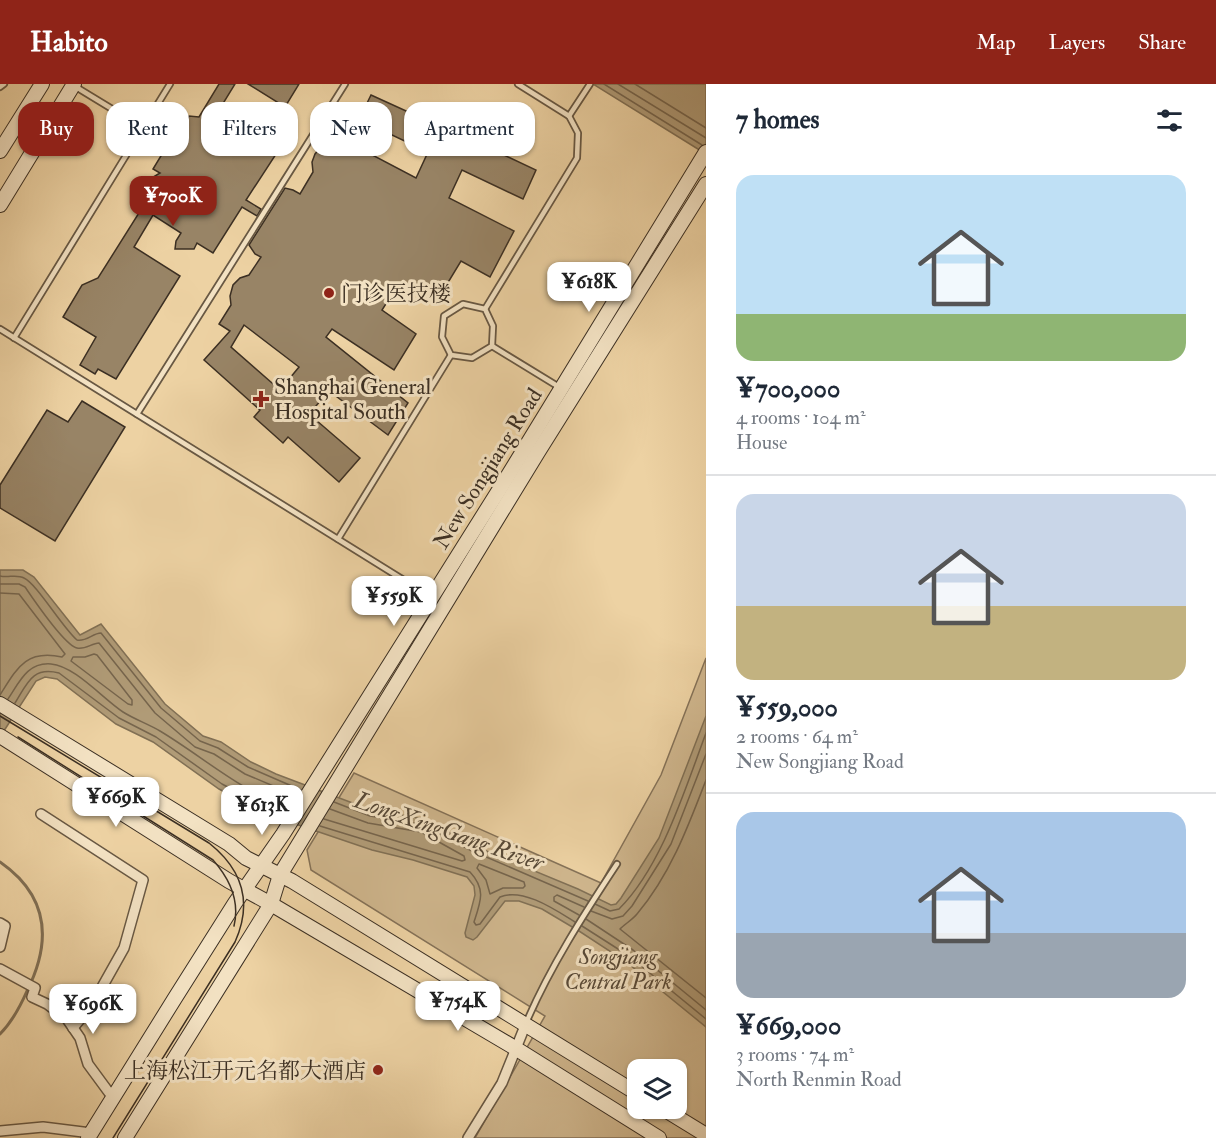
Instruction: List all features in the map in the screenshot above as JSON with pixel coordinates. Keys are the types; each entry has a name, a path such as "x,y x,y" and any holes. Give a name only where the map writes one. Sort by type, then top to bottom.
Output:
{"main road":[{"path":"1,145 42,84"},
{"path":"0,205 74,85"},
{"name":"New Songjiang Road","path":"90,1136 244,889 290,823 432,597 705,154"},
{"name":"New Songjiang Road","path":"126,1138 271,904 280,875 332,789 544,442 706,184"},
{"path":"0,704 229,844 246,858 280,875 627,1087"},
{"path":"2,737 244,889 515,1048 658,1138"},
{"path":"679,1119 706,1136"}],"street":[{"path":"41,814 144,880 124,948 92,1005 73,1028"},
{"path":"0,922 5,926 0,946"},
{"path":"0,969 30,985 32,997 47,1004 67,1019 80,1038 88,1064 113,1098"},
{"path":"468,1138 502,1083 525,1026"},
{"path":"0,1131 43,1127 90,1136"}],"lane":[{"path":"0,87 4,84"},
{"path":"159,102 170,84"},
{"path":"137,414 345,84"},
{"path":"485,309 577,158 578,133 569,116 518,84"},
{"path":"74,85 106,105"},
{"path":"569,116 588,86"},
{"path":"14,338 125,156"},
{"path":"451,355 442,337 444,316 463,304 485,309"},
{"path":"485,309 493,326 492,346"},
{"path":"0,329 432,597"},
{"path":"492,346 561,389"},
{"path":"451,355 472,358 492,346"},
{"path":"338,539 451,355"},
{"path":"525,1026 537,998 572,936 618,864"}],"green space":[{"name":"Songjiang Central Park","path":"706,658 706,1138 475,1138 545,1016 311,870 307,850 354,773 601,883 661,775"}],"water":[{"path":"593,84 706,84 706,154"},
{"path":"0,570 23,570 34,577 80,635 101,624 165,704 203,736 221,742 251,762 276,774 371,810 425,819 472,845 611,905 616,904 621,898 659,838 706,716 706,1027 625,961 542,909 519,901 505,901 477,937 473,940 466,937 465,933 475,895 474,886 467,877 372,850 263,813 219,789 153,742 116,724 57,679 45,677 36,681 0,737"}],"building":[{"path":"219,84 235,84 224,102 208,102"},
{"path":"248,84 299,84 288,102 277,102"},
{"name":"门诊医技楼","path":"371,95 386,102 368,102"},
{"name":"门诊医技楼","path":"392,105 404,110 404,141 392,135"},
{"path":"201,114 201,156 275,156 246,200 261,209 257,216 242,207 213,253 197,243 194,249 175,249 176,241 181,233 153,215 134,247 180,276 116,379 98,369 95,374 80,365 96,337 63,317 82,285 98,278 149,197 144,189 150,179 160,173 153,169 161,156 189,156 189,116 199,117"},
{"name":"门诊医技楼","path":"314,156 374,156 416,178 426,156 506,156 536,170 523,199 462,170 449,198 514,231 490,277 461,261 435,304 399,283 382,310 416,334 394,370 332,329 326,337 408,403 388,435 329,391 309,414 360,458 339,482 288,437 283,443 254,417 260,410 204,360 230,331 219,324 231,305 230,296 233,285 240,278 249,275 261,257 255,254 249,245 285,188 300,194 313,172","holes":["244,325 299,367 280,390 231,347"]},
{"path":"82,401 125,427 55,541 0,508 0,485 47,410 68,422"}],"waterway":[{"path":"0,862 16,875 28,889 37,905 42,937 40,955 27,991 15,1014 0,1034"}],"tram line":[{"path":"0,716 209,843 230,864 242,888 243,913 235,942 113,1138"},
{"path":"18,737 213,860 224,874 232,890 236,908 234,926"}],"place":[{"name":"门诊医技楼","path":"329,293"},
{"name":"Shanghai General Hospital South","path":"261,399"},
{"name":"上海松江开元名都大酒店","path":"378,1070"}],"water label":[{"name":"LongXingGang River","path":"449,831"}]}
